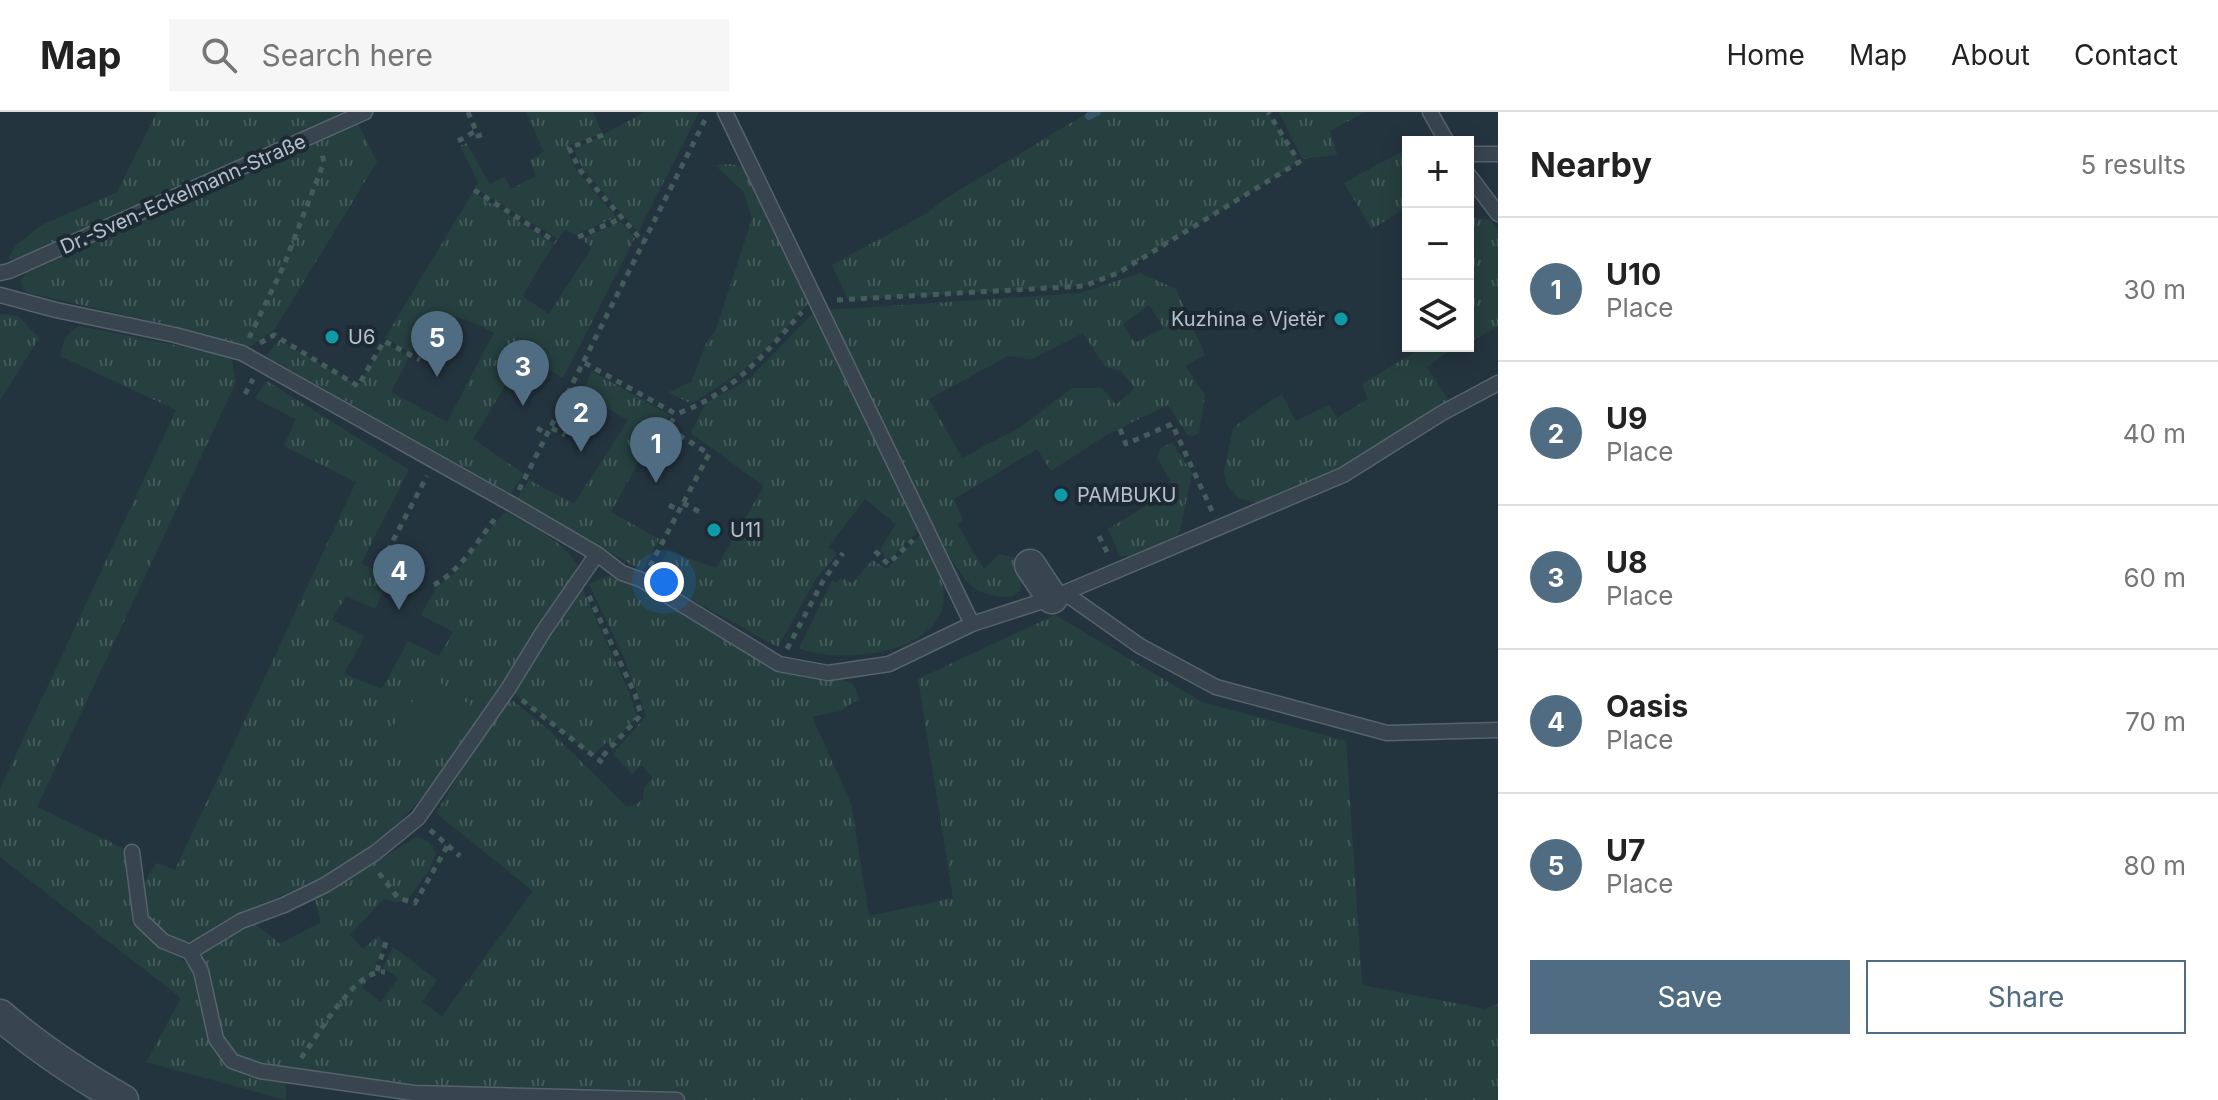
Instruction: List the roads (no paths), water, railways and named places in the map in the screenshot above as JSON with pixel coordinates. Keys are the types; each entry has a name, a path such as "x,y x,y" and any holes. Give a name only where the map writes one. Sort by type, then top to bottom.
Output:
{"street":[{"path":"1030,565 1052,598"},
{"path":"0,1015 74,1070 123,1100"}],"lane":[{"name":"Dr.-Sven-Eckelmann-Straße","path":"0,273 365,112"},
{"path":"725,112 972,624"},
{"path":"1430,112 1444,136"},
{"path":"1474,154 1498,154"},
{"path":"1474,182 1498,214"},
{"path":"0,295 242,353 508,502 597,554 622,573 642,580 779,664 828,673 889,664 972,624 1052,598 1343,475 1442,413 1498,383"},
{"path":"190,952 241,921 325,885 367,858 418,818 597,554"},
{"path":"1052,598 1069,596 1140,646 1216,687 1387,733 1498,730"},
{"path":"132,852 141,920 163,941 190,952 201,971 216,1039 232,1061 260,1071 414,1093 677,1100"}],"waterway":[{"path":"1089,116 1097,112"}],"place":[{"name":"Kuzhina e Vjetër","path":"1341,319"},
{"name":"U6","path":"332,337"},
{"name":"U7","path":"437,377"},
{"name":"U8","path":"523,406"},
{"name":"U9","path":"581,452"},
{"name":"U10","path":"656,483"},
{"name":"PAMBUKU","path":"1061,495"},
{"name":"U11","path":"714,530"},
{"name":"Oasis","path":"399,610"}]}
